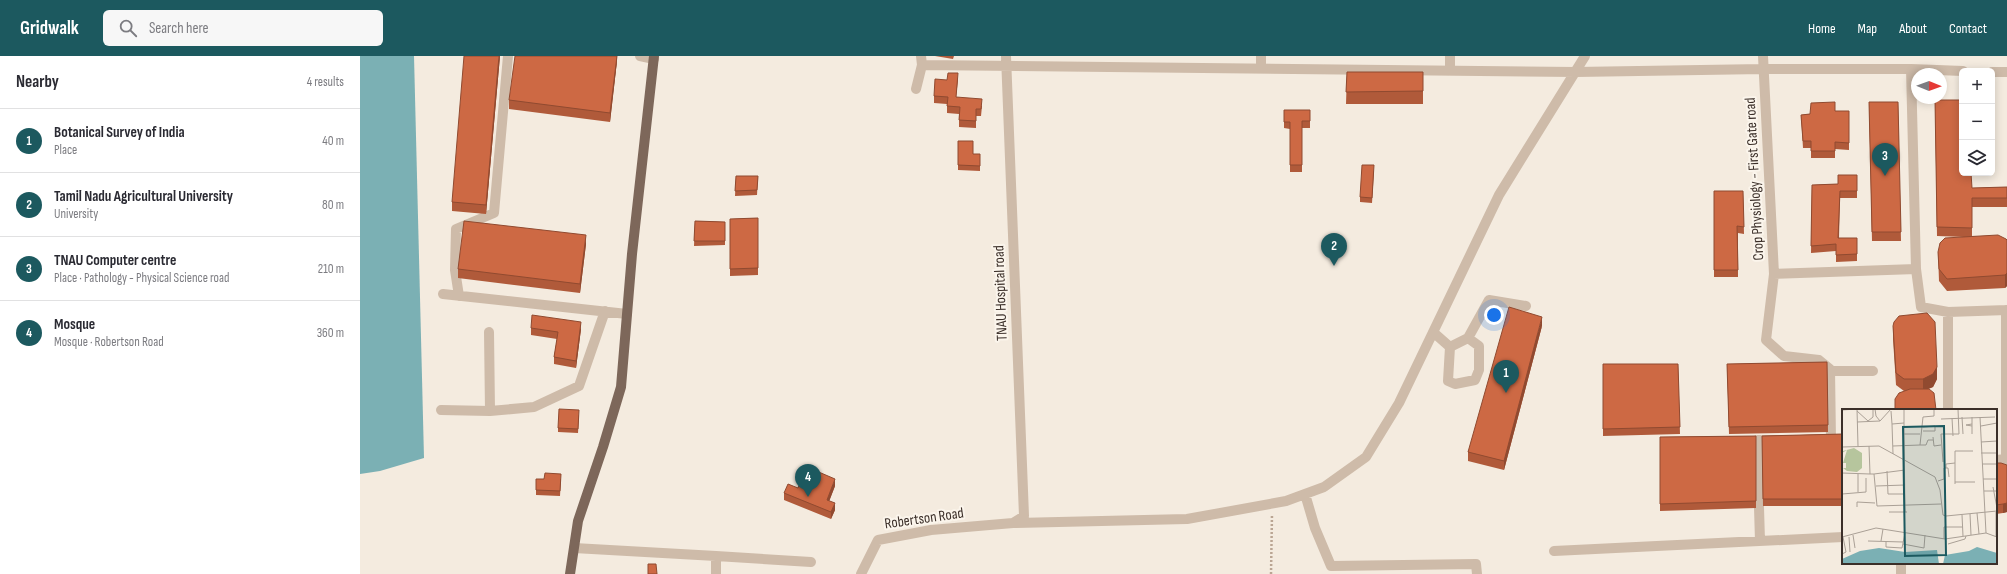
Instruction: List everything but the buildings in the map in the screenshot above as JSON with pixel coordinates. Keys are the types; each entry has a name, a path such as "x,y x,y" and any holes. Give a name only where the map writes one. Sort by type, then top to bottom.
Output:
{"main road":[{"path":"570,574 578,521 603,447 621,386 627,314 654,57"}],"street":[{"path":"459,296 455,270 456,229 494,213 508,56"},
{"path":"640,56 654,57"},
{"path":"1261,56 1261,67"},
{"path":"1450,56 1450,70"},
{"path":"1013,523 1187,519 1286,501 1324,487 1366,457 1399,403 1499,195 1585,56"},
{"name":"Crop Physiology - First Gate road","path":"1763,56 1774,274 1916,269"},
{"path":"916,89 921,60 1143,61 1261,67 1576,72 1763,69 1911,69"},
{"name":"TNAU Hospital road","path":"1006,61 1024,516 1013,523"},
{"path":"1947,70 1959,71"},
{"path":"1995,72 2007,72"},
{"path":"1912,104 1916,269 1921,307 1948,312 2006,310 2006,459 1997,460"},
{"path":"1774,274 1766,340 1784,356 1819,360 1830,369 1828,441 1842,440"},
{"path":"443,294 627,314"},
{"path":"1450,347 1468,338 1489,300 1526,306"},
{"path":"441,410 490,411 534,407 579,386 605,311"},
{"path":"1948,312 1948,409"},
{"path":"489,332 490,411"},
{"path":"1433,332 1450,347"},
{"path":"1450,347 1448,381 1455,384 1475,380 1479,370 1479,346 1468,338"},
{"path":"1830,371 1874,371"},
{"path":"1760,541 1758,440 1787,440"},
{"path":"1305,494 1317,535 1331,566 1476,564 1476,574"},
{"name":"Robertson Road","path":"861,574 878,540 931,530 1013,523"},
{"path":"1554,551 1842,537"},
{"path":"574,548 811,562"},
{"path":"716,556 716,574"},
{"path":"1901,574 1902,564"}],"path":[{"path":"1271,574 1272,503"}],"water":[{"path":"360,56 414,56 424,458 380,471 360,474"}],"place":[{"name":"TNAU Computer centre","path":"1885,176"},
{"name":"Tamil Nadu Agricultural University","path":"1334,266"},
{"name":"Botanical Survey of India","path":"1506,393"},
{"name":"Mosque","path":"808,497"}]}
